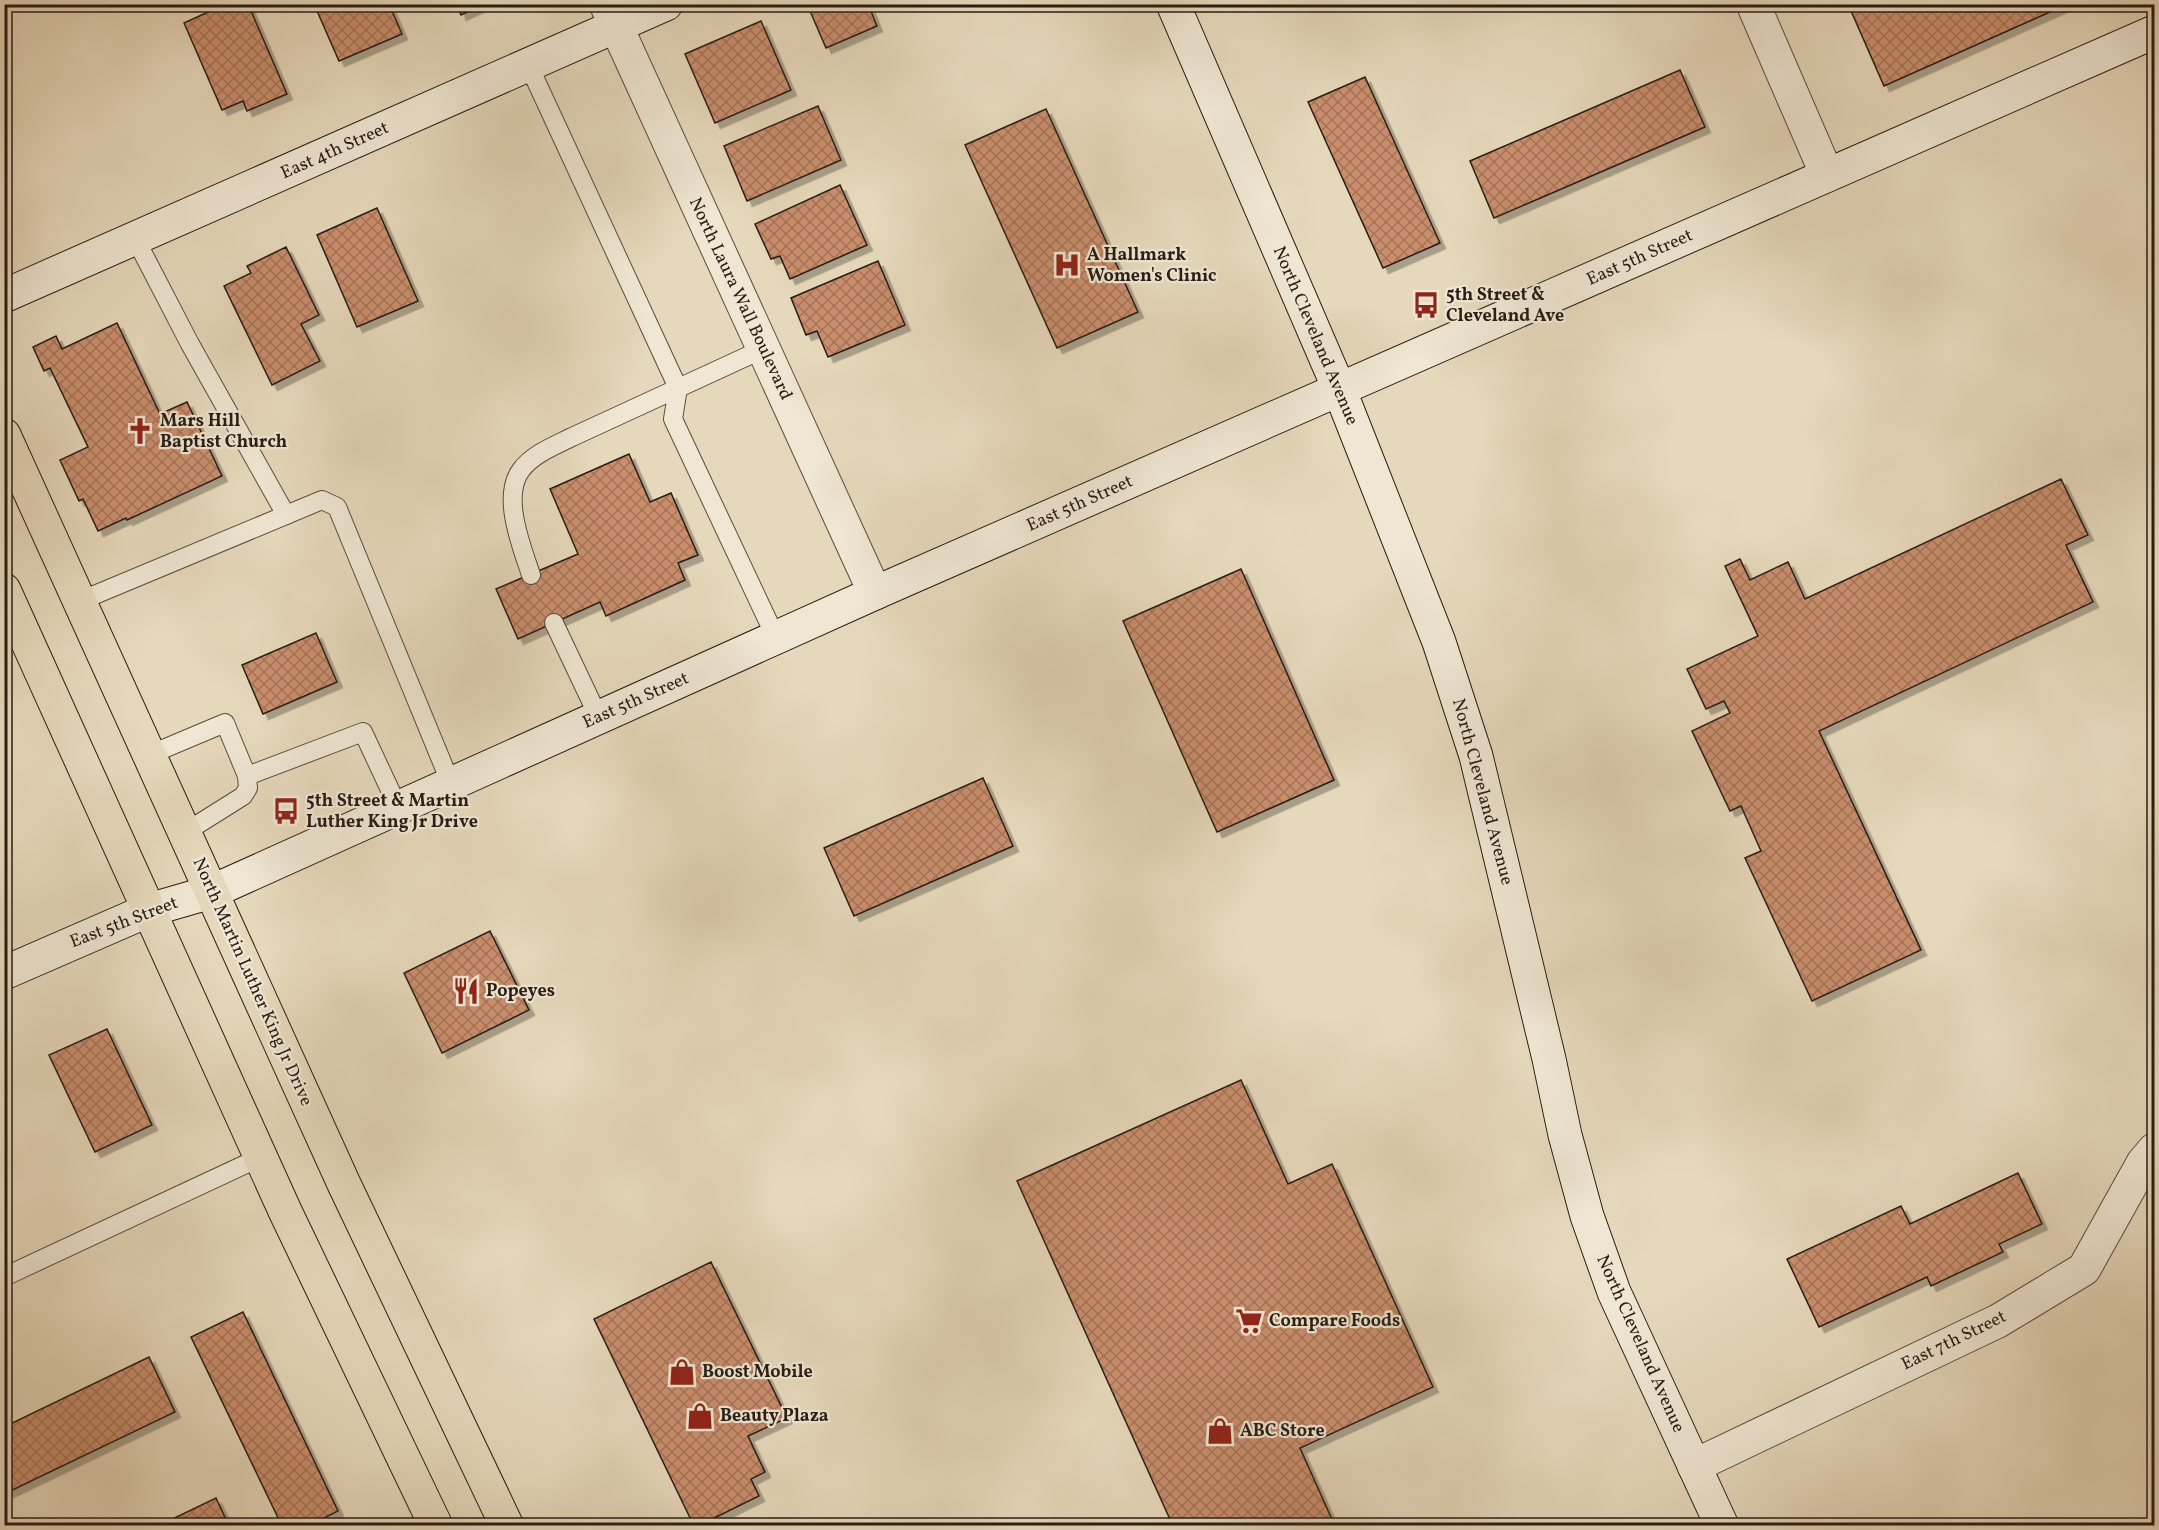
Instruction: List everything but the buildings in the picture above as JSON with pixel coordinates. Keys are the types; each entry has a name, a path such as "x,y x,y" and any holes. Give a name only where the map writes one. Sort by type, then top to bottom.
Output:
{"main road":[{"name":"North Martin Luther King Jr Drive","path":"4,435 344,1184 507,1526"},
{"path":"4,590 261,1157 436,1526"}],"street":[{"name":"East 4th Street","path":"4,296 529,66 611,16 666,4"},
{"name":"North Cleveland Avenue","path":"1173,4 1340,391 1439,642 1476,756 1565,1135 1587,1216 1614,1292 1722,1526"},
{"path":"1753,4 1827,176"},
{"name":"North Laura Wall Boulevard","path":"611,16 875,593"},
{"name":"East 5th Street","path":"4,973 149,910 211,892 875,593 2154,32"},
{"name":"East 7th Street","path":"1694,1466 1998,1321 2084,1269 2143,1163 2154,1150"}],"lane":[{"path":"529,66 678,388 673,419 776,638"},
{"path":"135,238 190,344 286,515"},
{"path":"531,575 515,525 512,496 520,471 541,452 763,349"},
{"path":"80,601 322,500 337,507 451,784"},
{"path":"554,623 600,718"},
{"path":"149,755 225,723 247,776 248,788 243,796 184,833"},
{"path":"247,776 363,732 398,807"},
{"path":"4,1277 261,1157"}],"place":[{"name":"A Hallmark Women's Clinic","path":"1067,265"},
{"name":"5th Street & Cleveland Ave","path":"1426,305"},
{"name":"Mars Hill Baptist Church","path":"140,431"},
{"name":"5th Street & Martin Luther King Jr Drive","path":"286,811"},
{"name":"Popeyes","path":"466,991"},
{"name":"Compare Foods","path":"1249,1321"},
{"name":"Boost Mobile","path":"682,1372"},
{"name":"Beauty Plaza","path":"700,1416"},
{"name":"ABC Store","path":"1220,1431"}]}
